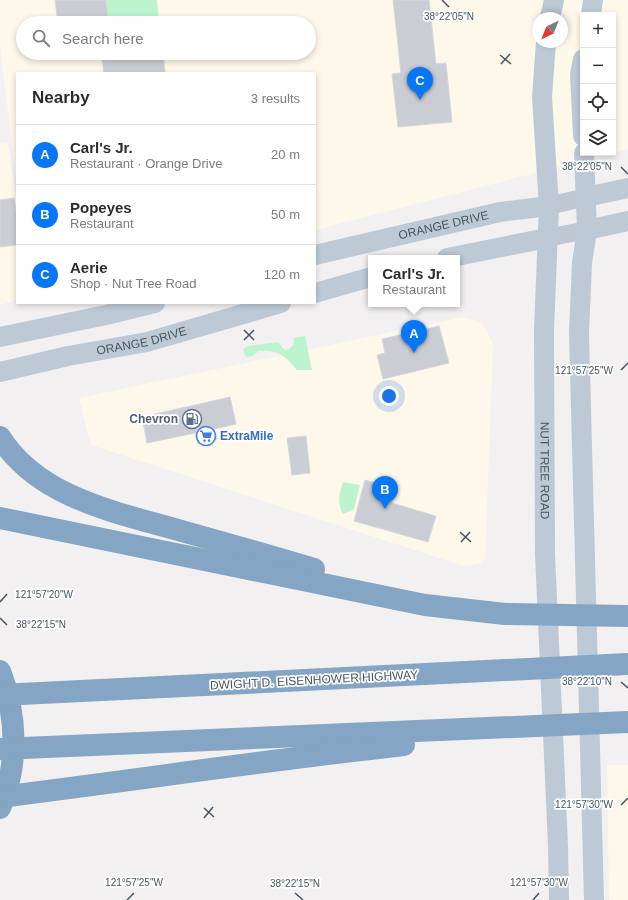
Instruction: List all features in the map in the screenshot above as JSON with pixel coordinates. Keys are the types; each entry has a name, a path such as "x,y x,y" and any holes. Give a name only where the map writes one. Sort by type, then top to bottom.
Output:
{"highway":[{"path":"0,437 17,458 38,476 55,487 81,500 120,513 399,593 425,605"},
{"path":"0,518 425,605 505,614 628,616"},
{"name":"DWIGHT D. EISENHOWER HIGHWAY","path":"0,695 628,664"},
{"path":"0,671 8,693 13,721 14,754 10,780 0,809"},
{"path":"0,749 628,722"},
{"path":"0,797 123,782 282,758 602,723"}],"main road":[{"path":"551,12 554,0"},
{"path":"591,12 593,0"},
{"name":"NUT TREE ROAD","path":"546,48 542,97 549,206 544,330 545,554 558,846 558,900"},
{"path":"580,84 582,120"},
{"path":"584,156 587,230 582,263 579,333 594,900"},
{"path":"586,197 628,188"},
{"name":"ORANGE DRIVE","path":"316,255 500,212 549,206"},
{"path":"587,230 628,221"},
{"path":"460,255 547,238"},
{"path":"316,293 368,278"},
{"path":"0,337 151,304"},
{"name":"ORANGE DRIVE","path":"0,372 68,356 147,342 278,304"}],"street":[{"path":"549,206 586,197"},
{"path":"547,238 587,230"}],"shaded area":[{"path":"0,0 628,0 628,149 616,152 616,12 580,12 580,156 601,156 316,230 316,72 16,72 16,178 0,46"},
{"path":"8,143 16,197 16,300 0,305 0,144"},
{"path":"463,317 478,321 487,330 493,346 485,557 482,563 464,566 91,445 79,398"},
{"path":"607,765 628,765 628,900 609,900"}],"green space":[{"path":"106,0 157,0 158,16 107,16"},
{"path":"305,336 312,370 297,370 285,357 271,351 258,351 253,356 246,357 243,349 249,346 278,342 285,350 289,349 293,345 294,338"},
{"path":"343,482 360,485 354,509 343,514 339,498"}],"building":[{"path":"55,0 106,0 107,16 57,16"},
{"path":"393,0 429,0 436,64 446,63 452,122 398,127 392,74 401,73"},
{"path":"102,60 164,60 165,72 104,72"},
{"path":"14,198 16,211 16,245 0,247 0,200"},
{"path":"439,326 449,363 383,379 377,355 385,353 382,339"},
{"path":"230,397 236,424 214,429 217,439 198,444 195,433 147,443 142,417"},
{"path":"306,436 310,473 292,475 287,438"},
{"path":"365,480 396,489 392,503 436,516 428,542 354,521"}],"place":[{"name":"Aerie","path":"420,100"},
{"name":"Carl's Jr.","path":"414,353"},
{"name":"Chevron","path":"192,419"},
{"name":"ExtraMile","path":"206,436"},
{"name":"Popeyes","path":"385,509"}]}
